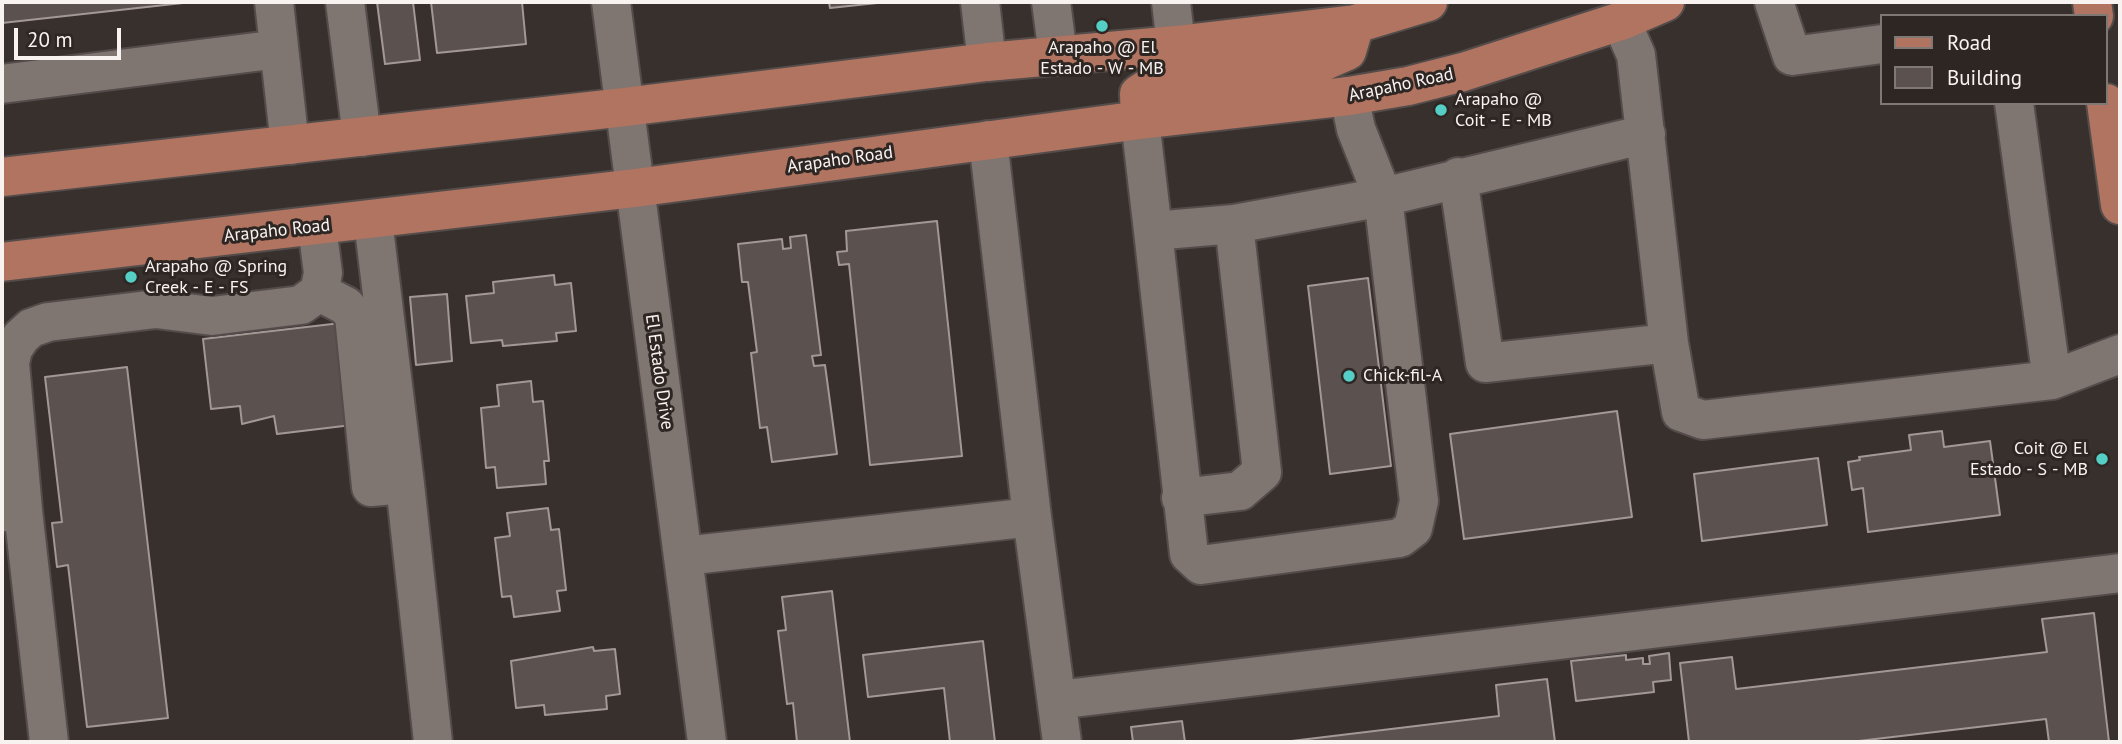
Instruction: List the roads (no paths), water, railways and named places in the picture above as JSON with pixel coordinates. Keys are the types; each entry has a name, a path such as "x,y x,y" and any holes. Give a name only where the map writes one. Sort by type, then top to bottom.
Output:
{"main road":[{"path":"2,177 625,107 987,62 1176,45 1355,24 1428,2"},
{"name":"Arapaho Road","path":"2,262 635,188 1140,120 1349,96 1408,86 1463,72 1615,11 1665,2"},
{"path":"1140,120 1139,94 1151,86 1166,81 1313,66 1347,51 1355,24"},
{"path":"2106,105 2120,205"}],"street":[{"path":"274,2 290,145"},
{"path":"345,2 362,136"},
{"name":"El Estado Drive","path":"611,2 707,742"},
{"path":"980,2 987,62"},
{"path":"1051,2 1058,55"},
{"path":"1171,2 1176,45"},
{"path":"1774,2 1793,56 1881,44"},
{"path":"1615,11 1636,55 1669,343 1681,412 1703,420 2052,380 2120,354"},
{"path":"2,84 279,50"},
{"path":"1140,120 1181,498 1189,554 1201,565 1400,538 1413,528 1419,501 1383,197 1356,129 1349,96"},
{"path":"2014,105 2052,380"},
{"path":"1153,231 1234,224 1383,197 1646,134"},
{"path":"988,140 1032,517 1062,742"},
{"path":"1458,177 1485,363 1669,343"},
{"path":"373,220 433,742"},
{"path":"1181,498 1240,491 1262,472 1234,224"},
{"path":"49,742 12,511 10,363 17,343 31,328 48,322 156,309 212,316 301,304 319,292 323,274 317,226"},
{"path":"319,292 346,306 354,316 370,487 405,484"},
{"path":"684,556 1032,517"},
{"path":"1058,701 2120,573"}],"place":[{"name":"Arapaho @ El Estado - W - MB","path":"1102,26"},
{"name":"Arapaho @ Coit - E - MB","path":"1441,110"},
{"name":"Arapaho @ Spring Creek - E - FS","path":"131,277"},
{"name":"Chick-fil-A","path":"1349,376"},
{"name":"Coit @ El Estado - S - MB","path":"2102,459"}]}
